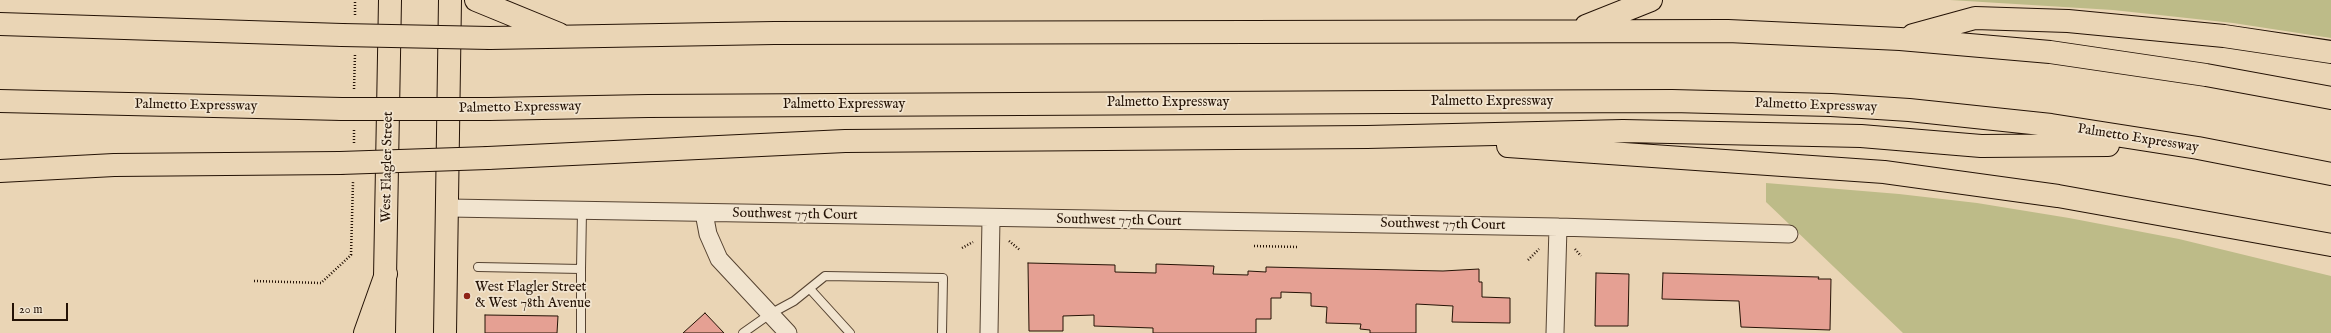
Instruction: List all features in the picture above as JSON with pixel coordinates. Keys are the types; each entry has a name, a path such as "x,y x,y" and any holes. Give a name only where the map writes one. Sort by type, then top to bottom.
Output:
{"main road":[{"name":"West Flagler Street","path":"384,333 390,0"},
{"path":"445,333 450,0"},
{"path":"1576,30 1651,0"},
{"path":"483,2 568,38"},
{"path":"1900,39 1975,18 2068,21 2224,36 2331,52"},
{"path":"0,24 342,35 490,38 568,38 774,33 1576,30 1728,31 1900,39 2050,52 2122,62 2331,98"},
{"name":"Palmetto Expressway","path":"0,101 342,109 1386,102 1764,103 1902,109 1986,117 2198,148 2331,174"},
{"path":"0,171 114,165 340,163 488,158 845,141 1367,138 1623,131 1861,136 1981,146 2138,144 2198,148"},
{"path":"1367,138 1884,172 2058,196 2331,245"},
{"path":"0,159 114,165"},
{"path":"2253,231 2331,256"},
{"path":"365,333 386,274"}],"street":[{"name":"Southwest 77th Court","path":"448,208 991,219 1558,227 1789,234"},
{"path":"704,213 708,234 719,258 788,333"},
{"path":"989,333 991,219"},
{"path":"1556,333 1558,227"}],"lane":[{"path":"581,333 582,211"},
{"path":"478,267 581,269"},
{"path":"743,333 770,314 794,301 825,276 943,278 942,333"},
{"path":"810,289 850,333"}],"path":[{"path":"962,248 977,240"},
{"path":"1009,241 1020,250"},
{"path":"254,281 321,283 351,255 352,242"},
{"path":"1254,246 1299,247"},
{"path":"1528,260 1543,246"}],"shaded area":[{"path":"1950,0 2331,0 2331,38 2233,23 2113,10"},
{"path":"1766,183 1899,194 1977,203 2069,218 2179,239 2331,276 2331,333 1903,333 1766,202"}],"building":[{"path":"1028,263 1115,265 1115,272 1156,273 1156,264 1214,266 1213,274 1248,275 1248,271 1266,272 1266,267 1443,271 1479,269 1479,282 1482,282 1482,297 1510,298 1510,323 1452,322 1453,306 1416,304 1416,333 1370,333 1370,330 1360,329 1361,324 1326,323 1327,307 1311,306 1311,293 1281,292 1281,298 1271,298 1271,319 1256,319 1256,333 1153,333 1153,328 1094,326 1094,315 1063,316 1063,331 1029,331"},
{"path":"1596,273 1629,274 1628,326 1595,326"},
{"path":"1663,273 1819,277 1818,279 1831,279 1830,330 1741,327 1739,301 1662,299"},
{"path":"705,313 724,333 683,333"},
{"path":"485,315 558,316 557,333 485,333"}],"place":[{"name":"West Flagler Street & West 78th Avenue","path":"467,296"}]}
